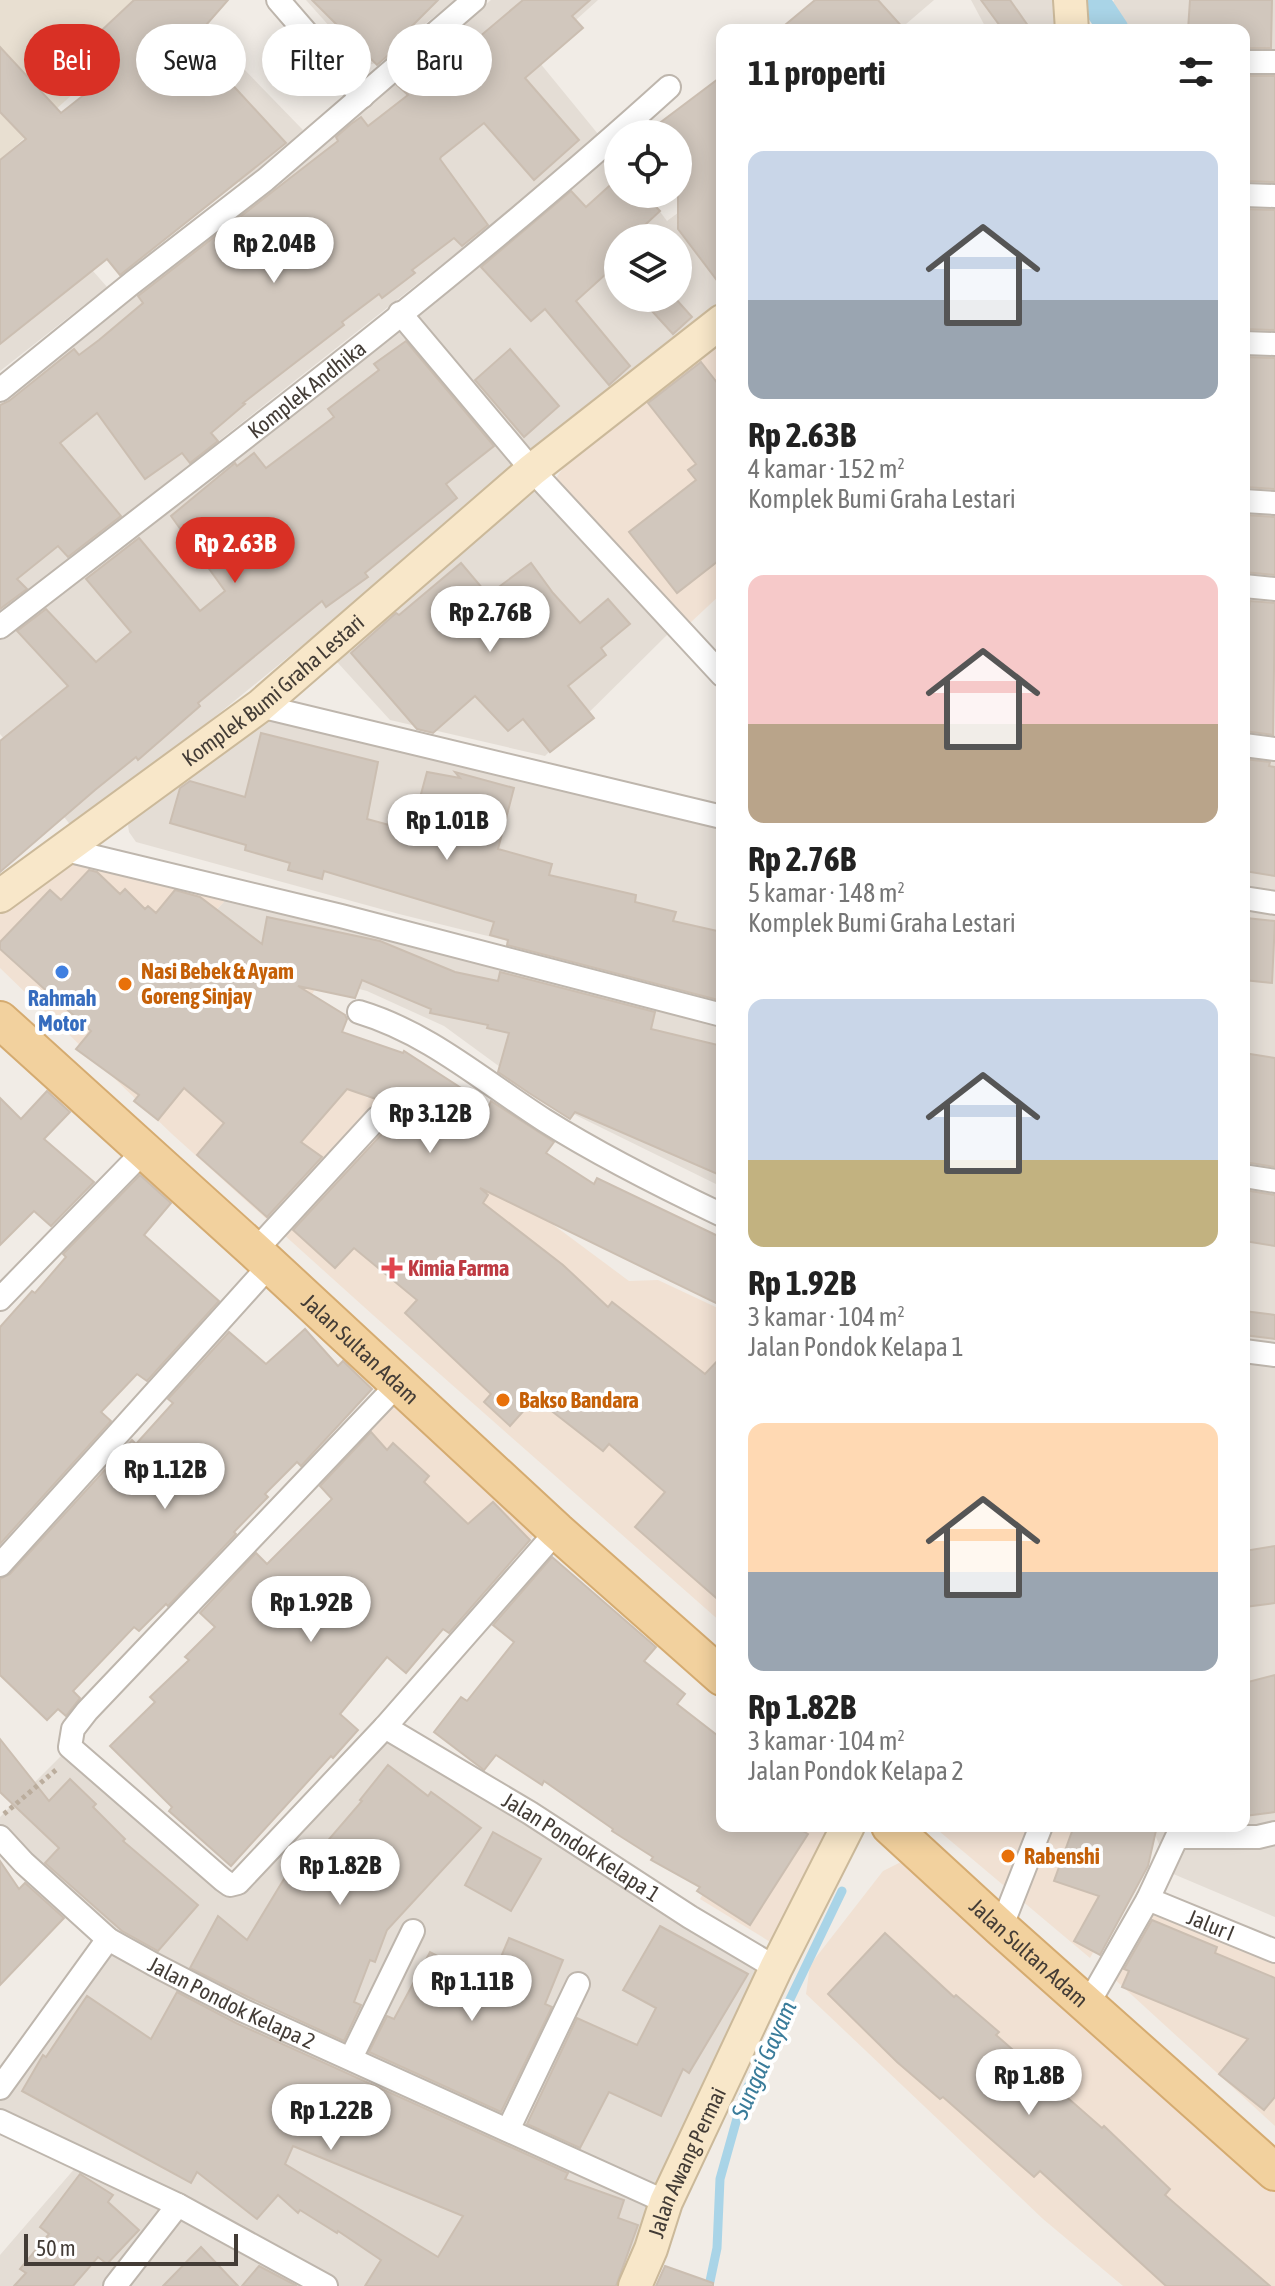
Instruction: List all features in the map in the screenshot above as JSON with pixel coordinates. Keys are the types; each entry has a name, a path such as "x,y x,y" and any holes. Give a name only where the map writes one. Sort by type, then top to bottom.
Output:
{"main road":[{"name":"Jalan Sultan Adam","path":"2,1025 145,1150 557,1531 716,1672"},
{"name":"Jalan Sultan Adam","path":"897,1832 1275,2172"}],"street":[{"path":"278,0 362,97"},
{"path":"0,390 265,180 474,0"},
{"path":"1070,0 1072,24"},
{"path":"1250,62 1275,62"},
{"name":"Komplek Andhika","path":"0,627 400,313 608,143 669,87"},
{"path":"1250,195 1275,196"},
{"path":"400,313 532,470 716,669"},
{"name":"Komplek Bumi Graha Lestari","path":"0,896 260,706 532,470 716,326"},
{"path":"1250,343 1275,344"},
{"path":"1250,501 1275,503"},
{"path":"1250,587 1275,589"},
{"path":"260,706 716,816"},
{"path":"1250,746 1275,749"},
{"path":"62,849 386,927 716,1013"},
{"path":"1250,899 1275,903"},
{"path":"359,1012 384,1019 415,1034 541,1118 617,1164 716,1212"},
{"path":"0,1565 377,1118"},
{"path":"0,1299 145,1150"},
{"path":"1250,1177 1275,1181"},
{"path":"1250,1352 1275,1355"},
{"path":"398,1384 87,1711 73,1729 70,1747 230,1885 238,1883 385,1727 557,1531"},
{"name":"Jalan Pondok Kelapa 1","path":"385,1727 530,1813 690,1917 776,1968"},
{"name":"Jalan Awang Permai","path":"635,2286 666,2202 776,1968 845,1832"},
{"path":"1001,1928 1039,1832"},
{"path":"1088,2004 1148,1899 1180,1832"},
{"path":"1193,1832 1258,1837 1275,1833"},
{"name":"Jalan Pondok Kelapa 2","path":"0,1837 24,1863 108,1939 242,2010 666,2202"},
{"name":"Jalur I","path":"1148,1899 1275,1951"},
{"path":"351,2058 413,1931"},
{"path":"0,2088 108,1939"},
{"path":"508,2130 578,1984"},
{"path":"0,2121 178,2205 326,2286"},
{"path":"115,2286 178,2205"}],"path":[{"path":"0,1818 76,1752"}],"shaded area":[{"path":"0,0 183,0 155,24 136,24 136,40 120,53 120,24 24,24 24,96 71,96 0,160"},
{"path":"306,0 456,0 425,24 387,24 387,53 373,64 371,24 327,24"},
{"path":"491,0 598,0 535,57 598,134 550,179 0,614 0,400 167,268 387,86 387,96 492,96 492,24 462,24"},
{"path":"814,0 934,0 906,24 835,24"},
{"path":"971,0 1066,0 1067,24 984,24"},
{"path":"1114,0 1275,0 1275,1917 1171,1873 1154,1832 1250,1832 1250,24 1105,24"},
{"path":"178,1 200,24 152,24"},
{"path":"136,38 136,63 124,49"},
{"path":"246,71 262,88 262,96 270,96 303,130 241,184 165,96 246,96"},
{"path":"604,159 604,208 657,208 667,221 684,208 692,208 692,202 716,184 716,312 468,502 320,631 75,831 0,734 0,639"},
{"path":"0,165 107,287 0,371"},
{"path":"716,342 716,599 690,623 555,480 574,451"},
{"path":"532,482 669,633 545,756 390,720 328,652"},
{"path":"254,714 716,816 716,993 399,914 136,842 128,825 146,804"},
{"path":"81,854 231,894 201,927 315,989 279,1053 368,1098 378,1084 524,1203 629,1281 658,1280 716,1307 716,1618 172,1134 0,968 0,912 63,862"},
{"path":"231,894 716,1011 716,1184 545,1100 444,1026 367,991 244,960 201,927"},
{"path":"388,1383 544,1523 476,1602 440,1566 381,1527 311,1473"},
{"path":"385,1727 776,1968 632,2286 0,2286 0,2255 82,2160 0,2121 0,2088 108,1939 0,1836 0,1817 70,1747 223,1880"},
{"path":"739,1832 829,1832 772,1943 700,1899"},
{"path":"940,1832 1140,1832 1115,1913 1090,1958"},
{"path":"903,1861 1275,2184 1275,2286 1123,2286 1043,2219 806,1994 810,1965 883,1871"},
{"path":"1156,1890 1275,1942 1275,2126 1110,1975"}],"building":[{"path":"134,0 228,0 207,24 136,24 136,96 243,96 286,143 120,275 107,259 0,344 0,160 26,139 0,112 0,47 24,73 24,96 45,96 61,113 82,96 120,96 120,24 108,24"},
{"path":"312,0 438,0 414,24 387,24 387,56 377,65 371,59 371,24 336,24"},
{"path":"523,0 590,0 572,16 583,28 525,78 579,140 534,180 484,123 441,157 488,225 462,246 454,238 382,298 379,294 342,322 344,325 243,403 211,433 218,441 190,463 182,453 145,479 97,413 60,443 121,516 68,557 58,546 17,579 27,589 0,609 0,405 74,349 79,355 99,340 143,303 138,296 338,141 336,137 361,117 368,126 407,96 492,96 492,26"},
{"path":"815,0 878,0 900,24 786,24"},
{"path":"981,0 1010,0 1027,24 999,24"},
{"path":"1190,0 1272,0 1271,48 1250,48 1250,24 1188,24"},
{"path":"1250,76 1275,76 1275,182 1250,181"},
{"path":"716,81 716,279 692,247 692,224 678,224 678,208 692,208 692,120 664,120"},
{"path":"571,191 586,207 604,191 604,208 657,208 660,211 646,224 604,224 604,276 576,301 630,366 609,385 545,309 531,321 481,267"},
{"path":"1250,209 1275,210 1275,330 1250,329"},
{"path":"653,312 688,312 692,317 673,334"},
{"path":"406,341 494,446 446,484 457,498 365,573 368,577 326,607 322,601 284,632 198,703 200,706 138,760 136,757 95,790 0,872 0,741 68,686 17,631 46,609 96,662 131,632 86,579 139,538 200,611 225,591 171,516 235,463 237,466 254,453 266,468 334,417 328,409 379,370 374,364"},
{"path":"510,349 559,406 524,437 475,380"},
{"path":"1250,357 1275,358 1275,489 1250,487"},
{"path":"701,362 716,381 716,563 677,593 629,532 696,480 688,470 696,464 648,403"},
{"path":"1250,515 1275,517 1275,575 1250,573"},
{"path":"461,563 488,595 531,563 580,623 608,599 630,624 601,648 606,655 568,686 594,718 550,752 523,719 508,731 475,696 433,733 417,729 351,653 396,613 399,615"},
{"path":"1250,601 1275,603 1273,735 1250,732"},
{"path":"261,733 378,762 367,819 411,831 427,772 460,778 455,772 514,788 498,849 552,864 549,875 636,895 635,902 676,912 673,921 716,931 716,999 507,945 508,940 490,935 494,922 324,871 322,879 288,870 290,863 245,850 246,845 170,823 180,788 190,781 245,797"},
{"path":"1250,760 1270,762 1269,766 1275,767 1275,876 1250,872"},
{"path":"89,870 97,872 120,894 125,889 145,909 148,906 156,913 175,890 200,897 262,944 267,917 380,941 455,972 498,981 500,972 655,1012 651,1029 716,1045 716,1173 575,1112 570,1119 498,1072 509,1033 487,1028 488,1025 430,1013 431,1009 362,980 355,998 298,986 345,1015 347,1019 342,1032 404,1051 489,1106 491,1101 554,1142 546,1153 594,1184 597,1178 716,1235 716,1303 480,1188 488,1195 483,1203 563,1265 608,1307 612,1302 705,1374 716,1362 716,1598 635,1527 665,1492 609,1444 603,1451 535,1398 510,1426 484,1402 491,1394 405,1313 417,1300 354,1248 335,1268 293,1230 405,1109 347,1089 301,1142 322,1157 267,1217 197,1155 224,1123 184,1088 158,1120 134,1101 139,1095 76,1049 91,1031 0,949 0,942 50,890 61,900"},
{"path":"1250,918 1275,921 1272,983 1250,981"},
{"path":"1250,1054 1275,1058 1275,1167 1250,1163"},
{"path":"47,1091 70,1112 44,1139 94,1182 51,1226 34,1211 0,1245 0,1098 21,1119"},
{"path":"140,1175 171,1203 144,1235 219,1301 147,1381 137,1374 101,1412 111,1421 0,1544 0,1327 32,1291 35,1293 66,1257 63,1254"},
{"path":"1250,1191 1275,1195 1275,1246 1250,1242"},
{"path":"1250,1312 1275,1315 1275,1339 1250,1336"},
{"path":"305,1329 338,1366 343,1361 372,1389 301,1466 297,1462 265,1494 268,1497 234,1532 236,1534 168,1606 166,1604 139,1631 134,1627 73,1691 80,1698 66,1716 58,1709 47,1720 0,1675 0,1579 10,1574 132,1440 136,1444 173,1403 168,1399 229,1332 266,1364"},
{"path":"371,1432 387,1450 393,1443 429,1476 424,1482 468,1524 493,1502 530,1540 449,1633 443,1629 406,1673 387,1657 340,1714 358,1730 231,1866 169,1811 172,1807 110,1746 155,1702 150,1697 189,1660 185,1657 215,1627 200,1613 256,1553 267,1564 332,1499 320,1486"},
{"path":"1275,1546 1275,1603 1250,1606 1250,1550"},
{"path":"552,1557 656,1647 644,1661 685,1694 677,1704 716,1734 716,1832 808,1834 750,1925 697,1891 700,1887 651,1860 653,1857 544,1781 542,1785 496,1755 484,1770 434,1732 461,1697 467,1701 514,1642 493,1625"},
{"path":"1275,1675 1275,1812 1250,1815 1250,1681"},
{"path":"0,1739 49,1801 70,1779 96,1804 93,1807 125,1839 123,1841 198,1905 158,1951 122,1931 45,1863 59,1848 0,1792"},
{"path":"388,1765 428,1796 431,1792 481,1828 387,1930 375,1962 370,1960 354,2002 361,2005 344,2041 190,1968 218,1916 247,1940 287,1874 300,1881 324,1845"},
{"path":"493,1832 541,1859 511,1911 465,1885"},
{"path":"1072,1832 1156,1832 1148,1866 1100,1955 1074,1941 1099,1896 1054,1881"},
{"path":"0,1861 19,1889 25,1883 64,1918 0,1985"},
{"path":"1152,1920 1217,1947 1215,1953 1275,1978 1275,2097 1264,2110 1219,2074 1248,2039 1122,1987 1129,1971 1124,1969"},
{"path":"660,1926 748,1974 689,2073 683,2069 661,2116 609,2092 580,2148 527,2124 577,2018 637,2045 656,2008 623,1990"},
{"path":"885,1933 954,1997 956,1995 999,2032 996,2035 1102,2128 1104,2126 1170,2189 1165,2195 1270,2286 1166,2286 1040,2171 1034,2177 943,2097 940,2099 897,2062 828,1994"},
{"path":"509,1938 563,1960 545,2004 552,2007 501,2112 369,2052 387,2016 394,2019 430,1952 490,1983"},
{"path":"177,1992 236,2023 568,2173 565,2179 624,2200 618,2218 638,2225 616,2286 365,2286 381,2260 338,2231 300,2210 298,2213 278,2195 257,2219 197,2172 191,2183 22,2091 43,2055 46,2057 87,1996 151,2039","holes":["293,2146 463,2216 438,2257 285,2164"]},
{"path":"80,2174 113,2195 108,2202 139,2230 107,2264 98,2257 73,2286 14,2286 26,2273 20,2269 49,2234 40,2227"},
{"path":"201,2247 238,2286 163,2286"},
{"path":"259,2266 297,2286 242,2286"},
{"path":"665,2266 713,2283 713,2286 656,2286"}],"waterway":[{"name":"Sungai Gayam","path":"1094,0 1110,24"},
{"name":"Sungai Gayam","path":"709,2286 717,2248 720,2179 743,2097 842,1891"}],"place":[{"name":"Rahmah Motor","path":"62,972"},
{"name":"Nasi Bebek & Ayam Goreng Sinjay","path":"125,984"},
{"name":"Kimia Farma","path":"392,1268"},
{"name":"Bakso Bandara","path":"503,1400"},
{"name":"Rabenshi","path":"1008,1856"}]}
